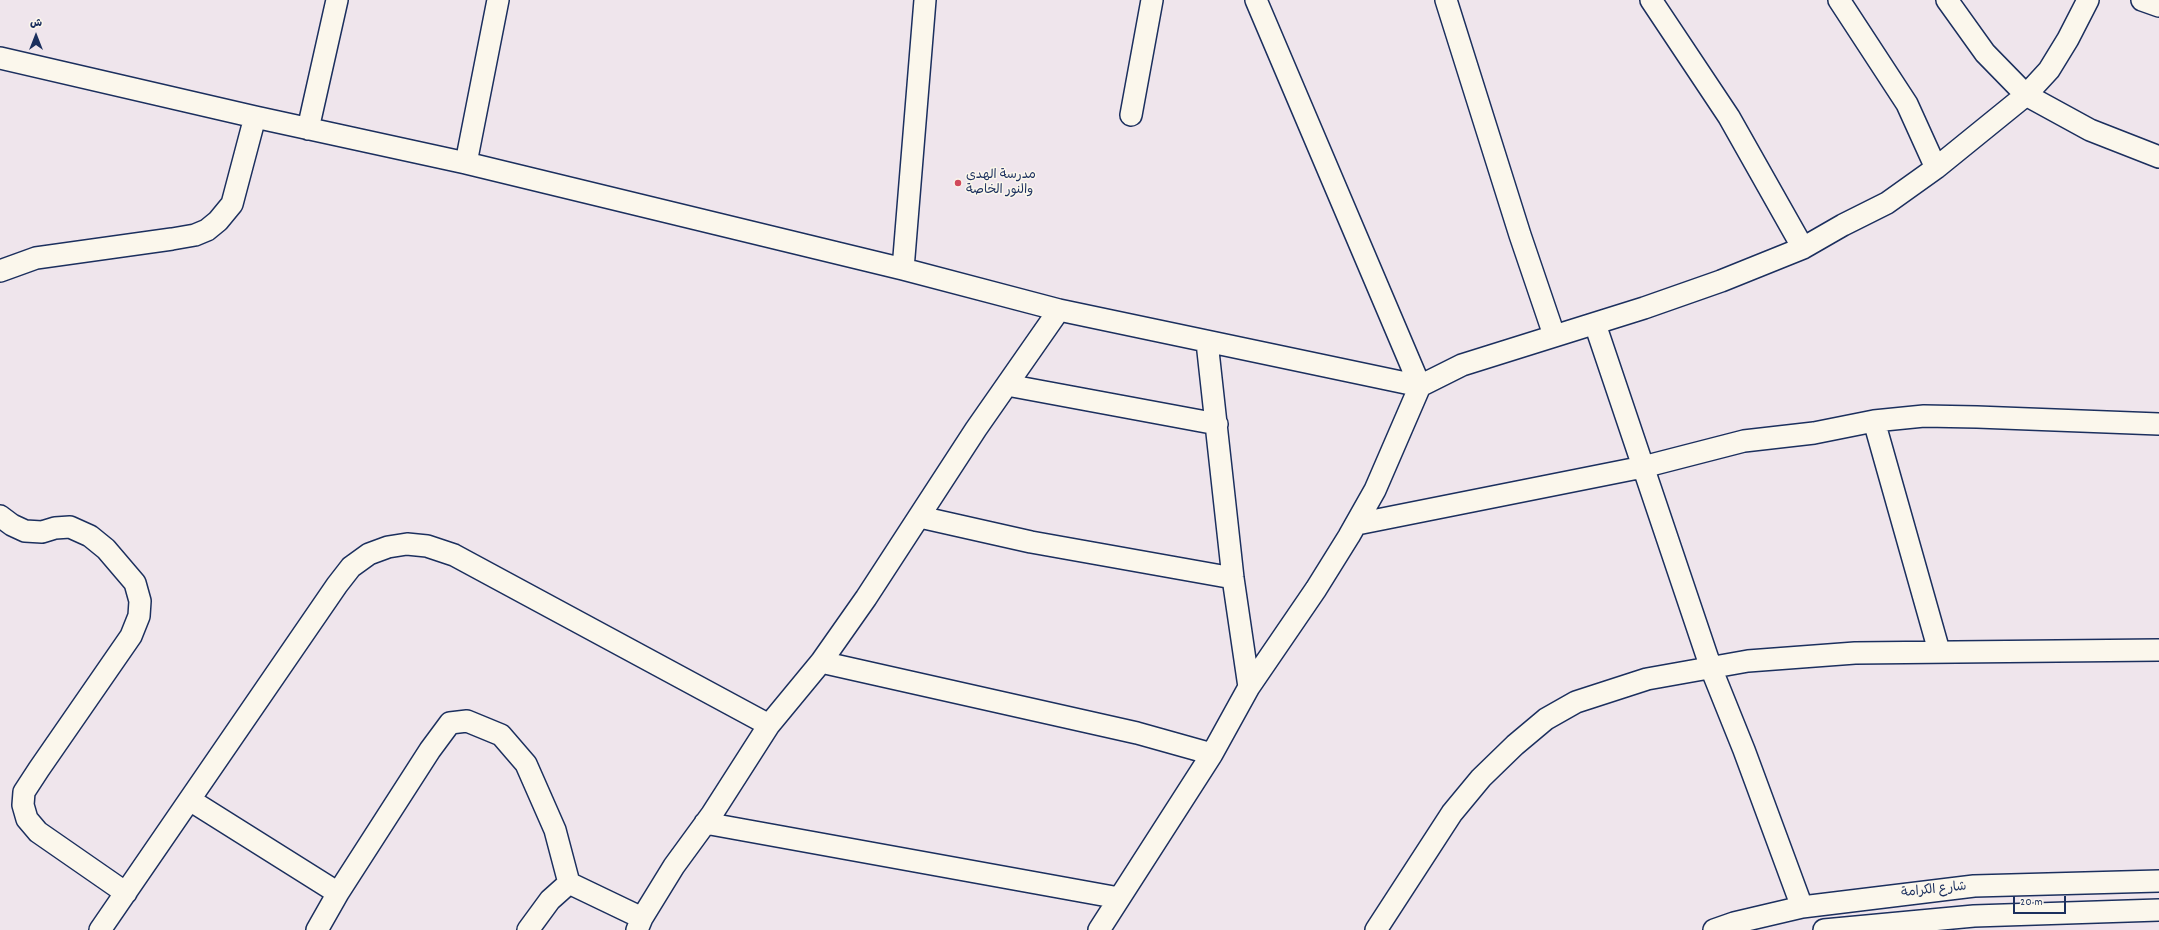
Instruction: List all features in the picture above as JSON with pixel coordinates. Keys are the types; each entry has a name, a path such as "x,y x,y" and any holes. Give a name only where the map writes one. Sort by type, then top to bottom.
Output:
{"street":[{"path":"308,129 337,0"},
{"path":"466,163 498,0"},
{"path":"903,269 925,0"},
{"path":"1131,115 1152,0"},
{"path":"1099,930 1212,754 1249,687 1316,589 1357,524 1375,490 1420,386 1256,0"},
{"path":"1446,0 1520,235 1554,335"},
{"path":"1651,0 1729,117 1803,248"},
{"path":"1839,0 1907,104 1936,168"},
{"path":"1947,0 1985,53 2026,95 2090,130 2159,156"},
{"path":"0,58 308,129 466,163 903,269 1059,310 1420,386 1462,365 1554,335 1595,324 1721,281 1803,248 1843,224 1887,203 1936,168 2026,95 2049,70 2068,39 2088,0"},
{"path":"2142,0 2159,6"},
{"path":"0,271 36,258 172,239 195,235 207,230 218,221 232,204 255,117"},
{"path":"317,930 338,893 430,750 450,723 467,721 501,735 526,764 555,830 569,884 640,924 674,866 705,823 769,725 821,662 920,517 948,472 1059,310"},
{"path":"1595,324 1711,668 1747,757 1802,907"},
{"path":"1207,342 1233,578 1249,687"},
{"path":"1007,385 1217,424"},
{"path":"1357,524 1643,468 1744,441 1814,432 1874,421 1947,416 2159,424"},
{"path":"1874,421 1939,651"},
{"path":"0,516 12,525 25,531 42,532 56,528 70,528 90,536 106,549 135,583 140,601 139,616 131,636 24,792 23,805 27,819 38,832 126,893"},
{"path":"920,517 1032,542 1233,578"},
{"path":"100,930 190,800 275,672 351,567 369,554 388,547 407,544 427,546 454,555 769,725"},
{"path":"1376,930 1452,813 1481,778 1515,745 1546,720 1576,702 1615,688 1648,679 1748,661 1855,653 2159,650"},
{"path":"821,662 1129,731 1212,754"},
{"path":"190,800 338,893"},
{"path":"705,823 1119,898"},
{"name":"شارع الكرامة","path":"1714,930 1734,923 1802,907 1974,886 2159,881"},
{"path":"528,930 550,900 569,884"},
{"path":"1824,930 1975,923 2159,910"}],"place":[{"name":"مدرسة الهدى والنور الخاصة","path":"958,183"}]}
